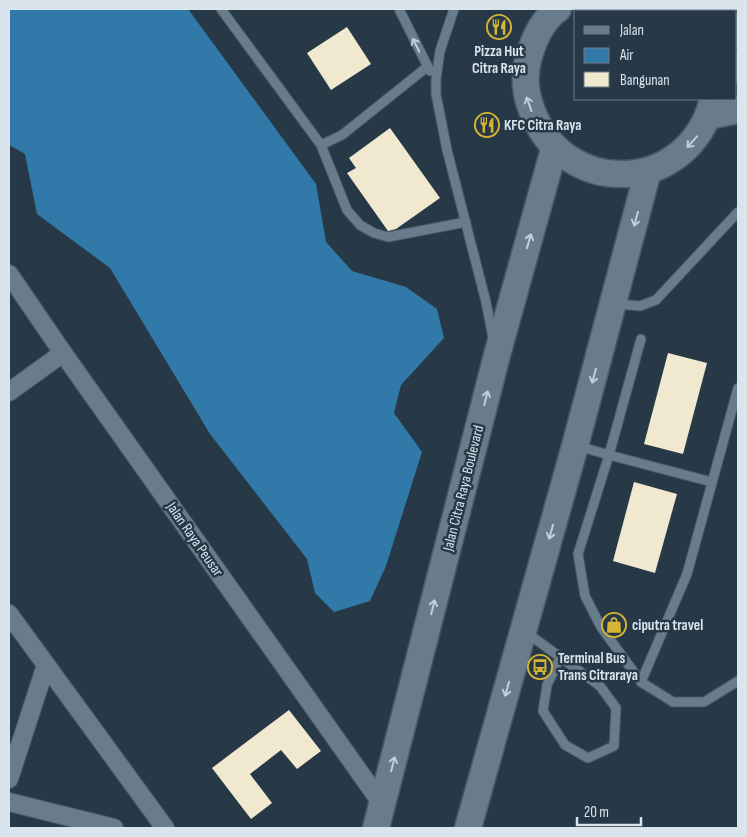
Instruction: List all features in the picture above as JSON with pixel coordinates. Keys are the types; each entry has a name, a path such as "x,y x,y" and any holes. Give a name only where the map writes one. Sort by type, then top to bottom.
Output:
{"main road":[{"path":"558,9 552,13 535,37 526,66 526,96 536,125 554,149 582,167 615,175 648,171 674,159 695,140 711,107 738,110"},
{"name":"Jalan Citra Raya Boulevard","path":"379,816 497,355 554,149"},
{"path":"468,828 576,446 648,171"}],"street":[{"name":"Jalan Raya Peusar","path":"9,274 379,816"},
{"path":"9,392 63,353"},
{"path":"9,614 164,828"},
{"path":"9,779 46,665"},
{"path":"9,802 114,828"}],"lane":[{"path":"221,9 321,145 347,210 360,225 374,233 388,237 466,222"},
{"path":"398,9 427,67 436,79"},
{"path":"454,9 440,51 436,94 447,150 497,355"},
{"path":"321,145 342,134 427,67"},
{"path":"613,304 640,306 656,300 738,212"},
{"path":"641,340 609,455 578,554 585,596 601,627 641,682 673,702 704,702 738,681"},
{"path":"641,682 686,574 738,388"},
{"path":"576,446 712,482"},
{"path":"524,631 600,686 616,708 614,746 588,758 565,744 543,711 546,685 560,658"}],"water":[{"path":"9,9 188,9 316,184 326,242 352,271 406,287 437,309 444,338 401,385 394,413 422,452 386,566 370,601 334,612 315,593 307,559 210,434 110,268 37,214 25,154 9,145"}],"building":[{"path":"347,27 371,64 331,90 307,53"},
{"path":"390,128 440,198 396,229 388,231 347,173 356,168 349,158"},
{"path":"668,353 707,363 683,454 644,444"},
{"path":"634,482 677,494 655,573 613,561"},
{"path":"289,710 321,751 297,769 281,750 250,774 272,803 251,819 212,768"}],"place":[{"name":"Pizza Hut Citra Raya","path":"499,27"},
{"name":"KFC Citra Raya","path":"487,125"},
{"name":"ciputra travel","path":"614,625"},
{"name":"Terminal Bus Trans Citraraya","path":"540,667"}]}
